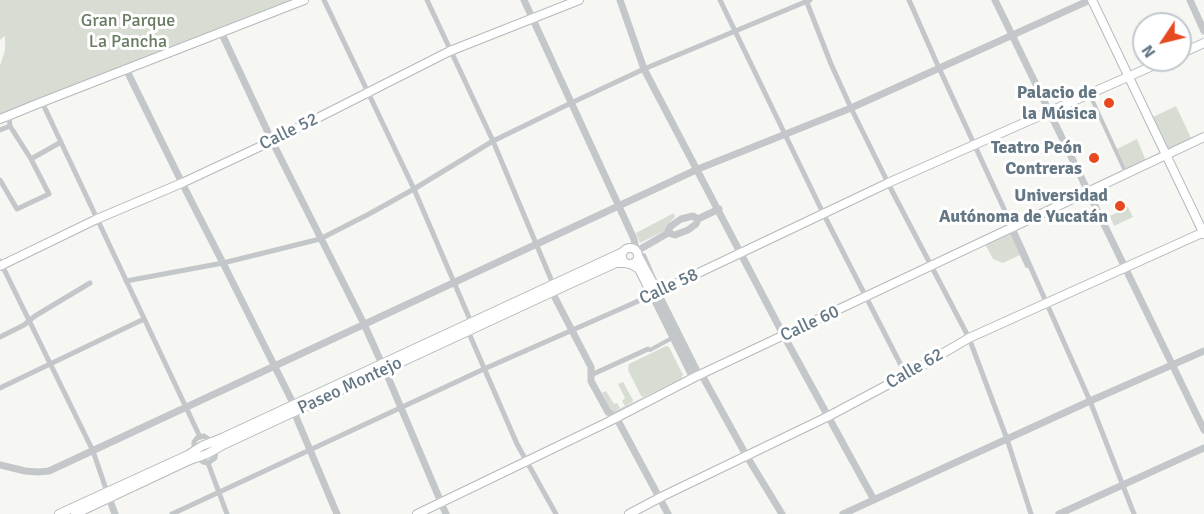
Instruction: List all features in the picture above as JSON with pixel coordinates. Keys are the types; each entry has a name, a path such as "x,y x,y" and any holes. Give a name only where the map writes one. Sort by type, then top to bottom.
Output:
{"main road":[{"path":"0,119 304,0"},
{"name":"Calle 52","path":"1,264 272,141 450,51 579,0"},
{"path":"1091,0 1204,233"},
{"name":"Calle 58","path":"657,294 888,183 1140,72"},
{"name":"Calle 60","path":"417,514 617,417 687,378 703,378 1011,225 1204,137"},
{"name":"Calle 62","path":"629,514 829,416 969,338 1045,299 1125,268 1204,233"},
{"path":"383,367 471,322 553,288 626,249 630,248 639,253 657,294"},
{"path":"623,252 622,257 628,264 639,269 657,294"},
{"path":"628,264 636,262 639,253"},
{"name":"Paseo Montejo","path":"59,514 108,495 383,367 468,331 553,288 616,264 628,264"},
{"name":"Paseo Montejo","path":"214,446 222,438 294,408"},
{"name":"Paseo Montejo","path":"75,514 108,495"}],"street":[{"path":"324,0 414,189 471,322"},
{"path":"427,0 493,141 553,288 591,367 591,381 608,412 621,418 703,378"},
{"path":"525,0 639,253 668,234 671,226 681,219 693,216 698,219"},
{"path":"620,0 644,69 719,208 784,336 874,500"},
{"path":"720,0 824,215 906,375"},
{"path":"909,0 1090,401 1134,514"},
{"path":"995,0 1204,430"},
{"path":"0,465 25,471 49,471 453,284 617,202 851,108 1091,0"},
{"path":"1190,0 1204,32"},
{"path":"126,281 223,263 320,238 414,189 493,141 571,102 807,1 851,108 969,338 1007,439 1031,514"},
{"path":"221,32 272,141 364,324 446,514"},
{"path":"126,69 294,408 337,514"},
{"path":"1089,95 1125,172"},
{"path":"42,102 200,437"},
{"path":"0,180 18,209 49,194 10,126 9,116"},
{"path":"0,130 10,126"},
{"path":"31,159 61,142"},
{"path":"1045,299 1015,228 1166,154"},
{"path":"668,234 675,235 688,230 696,224 698,219 719,208"},
{"path":"931,266 1010,230 1045,299"},
{"path":"1,264 93,451 115,514"},
{"path":"0,337 24,325 90,284"},
{"path":"657,294 662,296 701,370 705,371 784,336"},
{"path":"657,294 691,374 687,378"},
{"path":"591,375 672,338 657,294"},
{"name":"Calle 58","path":"172,514 484,369 657,294"},
{"path":"662,308 696,371 703,378 782,514"},
{"path":"0,388 144,319"},
{"path":"468,331 508,426 556,514"},
{"path":"843,514 1204,351"},
{"path":"617,417 668,514"},
{"path":"200,437 206,437 214,446 215,458 208,463 203,462 196,454 194,442 200,437"},
{"path":"1059,514 1204,448"},
{"path":"208,463 226,514"}],"green space":[{"name":"Gran Parque La Pancha","path":"0,0 293,0 0,115 0,66 5,50 5,36 0,40"},
{"path":"1176,106 1192,140 1169,151 1151,118"},
{"path":"1137,139 1146,161 1127,170 1117,149"},
{"path":"1128,207 1133,217 1114,226 1110,216"},
{"path":"674,213 675,217 664,231 640,243 636,233"},
{"path":"1008,232 1020,255 1003,263 993,259 985,244"},
{"path":"666,346 669,347 683,375 681,379 644,397 641,396 628,370 629,364"},
{"path":"623,382 633,400 625,406 622,401 625,398 618,384"},
{"path":"606,391 614,404 617,403 620,408 614,412 611,411 602,393"}],"place":[{"name":"Palacio de la Música","path":"1109,103"},
{"name":"Teatro Peón Contreras","path":"1094,158"},
{"name":"Universidad Autónoma de Yucatán","path":"1120,206"}]}
